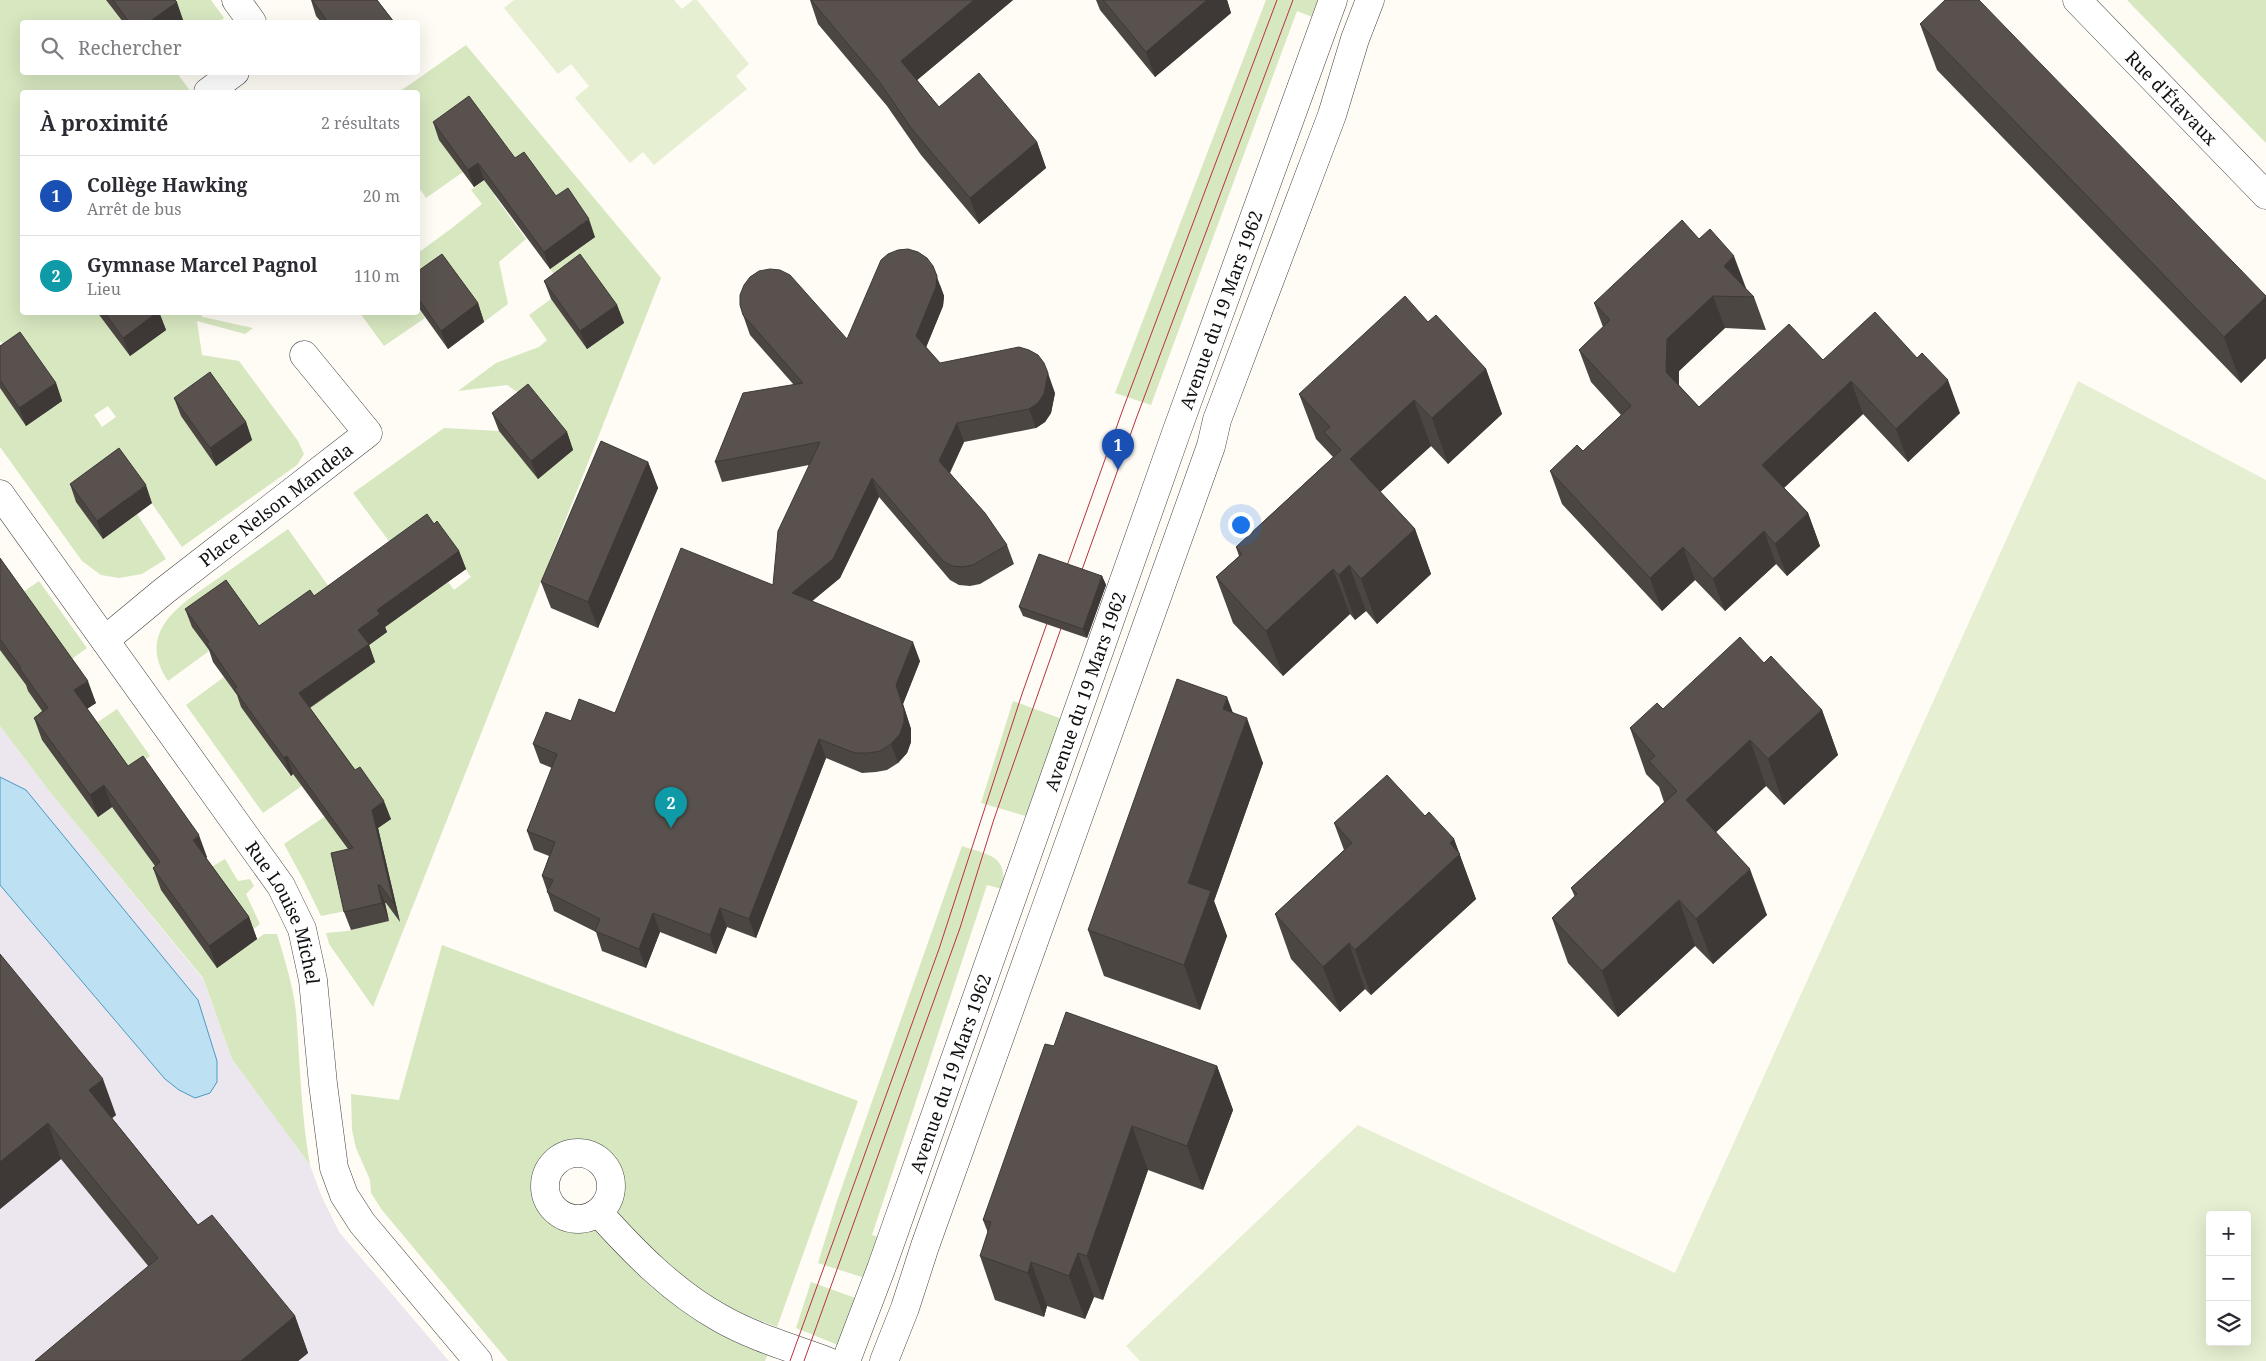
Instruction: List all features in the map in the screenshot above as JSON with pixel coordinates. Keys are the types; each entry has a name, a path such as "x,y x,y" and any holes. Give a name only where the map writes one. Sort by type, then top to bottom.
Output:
{"street":[{"path":"236,0 251,20"},
{"name":"Avenue du 19 Mars 1962","path":"884,1361 905,1308 935,1218 1211,446 1217,420 1332,115 1355,39 1370,0"},
{"name":"Rue d'Étavaux","path":"2077,0 2266,195"},
{"name":"Avenue du 19 Mars 1962","path":"846,1361 881,1269 1176,433 1329,11"},
{"path":"211,90 231,75"},
{"name":"Place Nelson Mandela","path":"105,640 164,590 368,433 304,355"},
{"name":"Rue Louise Michel","path":"0,494 281,886 302,930 313,980 323,1084 334,1168 344,1196 362,1223 478,1361"},
{"path":"599,1212 634,1251 696,1304 721,1319 827,1361"}],"shaded area":[{"path":"0,726 50,792 203,979 232,1059 310,1165 321,1195 339,1232 449,1361 0,1361"}],"green space":[{"path":"0,0 106,0 121,20 20,20 20,75 178,75 190,90 20,90 20,315 201,315 253,328 245,334 197,321 202,355 239,361 298,441 304,454 297,465 182,547 126,466 103,539 137,514 166,559 142,574 119,578 101,575 82,561 0,447 0,388 26,426 17,357 0,341","holes":["108,406 116,417 102,427 94,415"]},
{"path":"168,0 211,0 224,18 222,20 182,20"},
{"path":"514,0 674,0 682,9 693,0 697,0 749,64 736,76 747,89 654,165 643,152 630,163 575,98 589,86 571,64 558,74 504,8"},
{"path":"1266,0 1323,0 1315,18 1297,11 1151,405 1115,393"},
{"path":"2127,0 2266,0 2266,143"},
{"path":"466,45 661,278 373,1007 329,944 326,933 347,931 389,921 385,903 321,916 284,844 327,815 317,727 276,756 290,776 294,774 302,786 263,813 186,705 224,677 295,698 209,651 168,681 159,663 157,647 160,633 167,620 178,608 288,529 339,601 365,648 356,589 416,605 448,582 454,590 471,577 444,539 400,556 353,493 444,428 499,431 538,478 534,403 507,385 458,391 496,363 539,347 547,340 529,315 551,299 587,349 565,288 550,269 562,213 530,169 494,195 526,239 499,262 508,304 484,322 448,272 420,293 420,252 482,204 471,190 510,161 463,172 426,198 420,189 420,90 402,90"},
{"path":"420,310 425,318 384,346 361,315 420,315"},
{"path":"2078,381 2266,480 2266,1361 1140,1361 1126,1346 1358,1125 1675,1273"},
{"path":"39,581 87,648 28,691 56,730 42,740 98,817 112,807 168,884 217,967 264,934 277,934 295,1002 303,1108 310,1165 232,1059 203,978 50,792 0,726 0,649 19,595"},
{"path":"1013,701 1062,719 1029,817 981,803"},
{"path":"117,709 150,756 126,774 92,726"},
{"path":"962,846 988,855 999,863 1002,869 1002,889 987,885 872,1235 881,1238 868,1279 818,1263 837,1201"},
{"path":"225,859 238,881 250,879 254,886 246,894 260,924 251,931 206,870"},
{"path":"442,945 858,1101 777,1327 717,1304 682,1279 614,1212 622,1193 622,1182 615,1162 603,1149 587,1142 562,1143 545,1154 536,1171 534,1190 540,1210 552,1224 571,1231 596,1227 698,1315 744,1344 768,1354 765,1361 508,1361 382,1210 371,1193 370,1180 356,1148 352,1130 351,1094 399,1100"},
{"path":"811,1282 861,1300 838,1345 796,1328"}],"water":[{"path":"0,777 26,790 198,1000 217,1061 217,1082 210,1093 195,1098 179,1090 165,1079 0,885"}],"building":[{"path":"113,0 175,0 177,2 152,20 128,20"},
{"path":"312,0 377,0 392,20 327,20"},
{"path":"811,0 974,0 901,61 939,107 979,73 1037,142 970,198 912,129 878,80"},
{"path":"1103,0 1207,0 1146,52"},
{"path":"1945,0 1979,0 2266,296 2224,337 1920,24"},
{"path":"469,96 515,158 524,152 556,196 568,188 589,219 544,252 478,163 468,170 433,122"},
{"path":"1682,220 1699,239 1710,229 1734,256 1724,266 1754,297 1713,296 1667,339 1666,372 1699,407 1789,324 1823,360 1875,312 1917,358 1922,353 1948,380 1896,429 1851,381 1762,465 1808,513 1775,544 1764,531 1713,579 1683,547 1650,578 1550,471 1577,445 1583,451 1631,406 1579,350 1610,320 1594,303"},
{"path":"908,249 918,252 927,258 937,276 936,287 916,336 940,363 1019,347 1038,355 1048,373 1044,394 1038,403 1029,409 957,423 939,461 985,513 1007,545 973,565 963,567 952,566 943,561 872,478 833,559 792,593 913,642 896,685 904,710 904,722 900,734 891,744 880,751 869,753 855,753 819,739 749,919 720,908 710,935 653,913 639,949 595,931 600,919 547,892 553,880 542,876 555,842 527,831 557,754 533,744 546,712 571,721 579,699 615,713 681,548 773,585 778,531 820,442 715,462 743,393 803,383 743,315 740,295 750,277 759,271 770,269 780,270 790,275 847,339 881,260 888,254"},
{"path":"442,254 478,303 441,331 420,301 420,270"},
{"path":"580,254 617,305 580,331 544,281"},
{"path":"1405,296 1428,322 1436,315 1486,369 1432,418 1414,400 1350,459 1415,529 1361,579 1349,565 1339,575 1333,569 1266,631 1216,577 1242,554 1236,547 1341,450 1324,432 1330,427 1299,394"},
{"path":"106,315 154,315 123,338"},
{"path":"20,332 56,383 19,408 0,380 0,346"},
{"path":"210,372 246,422 210,448 174,398"},
{"path":"528,384 567,432 531,461 492,413"},
{"path":"601,441 648,462 588,602 541,582"},
{"path":"119,448 146,485 97,521 70,484"},
{"path":"427,514 434,524 437,521 459,551 377,610 380,614 358,630 369,644 299,693 355,770 360,767 384,801 372,810 394,904 380,885 378,885 382,903 344,912 331,853 353,848 287,756 284,758 234,689 237,687 207,644 209,642 185,609 226,580 259,626 310,590 314,596"},
{"path":"1039,554 1102,576 1083,629 1019,607"},
{"path":"0,558 88,681 74,690 128,766 143,756 199,835 193,840 249,917 209,946 153,868 160,862 104,785 90,795 34,718 48,708 0,639"},
{"path":"1740,637 1764,663 1771,656 1822,710 1768,759 1750,740 1686,800 1750,869 1696,919 1679,900 1602,971 1552,918 1577,894 1571,888 1677,791 1649,761 1655,756 1630,728 1657,703 1663,709"},
{"path":"1177,679 1227,697 1223,709 1247,718 1188,883 1211,891 1184,965 1088,930"},
{"path":"1387,775 1425,816 1429,812 1454,839 1450,843 1460,854 1355,950 1349,943 1323,967 1275,914 1352,843 1334,823"},
{"path":"0,954 103,1079 89,1090 198,1225 212,1215 295,1316 241,1361 35,1361 158,1258 48,1123 0,1162"},
{"path":"1066,1012 1217,1066 1187,1146 1132,1126 1087,1256 1078,1253 1069,1276 1031,1262 1028,1273 980,1256 991,1222 983,1220 1045,1044 1054,1046"}],"tram line":[{"path":"1063,577 1123,409 1277,0"},
{"path":"1078,581 1136,419 1293,0"},
{"path":"790,1361 939,949 1022,694 1051,612"},
{"path":"804,1361 960,928 994,819 1065,617"}],"place":[{"name":"Collège Hawking","path":"1118,470"},
{"name":"Gymnase Marcel Pagnol","path":"671,828"}]}
